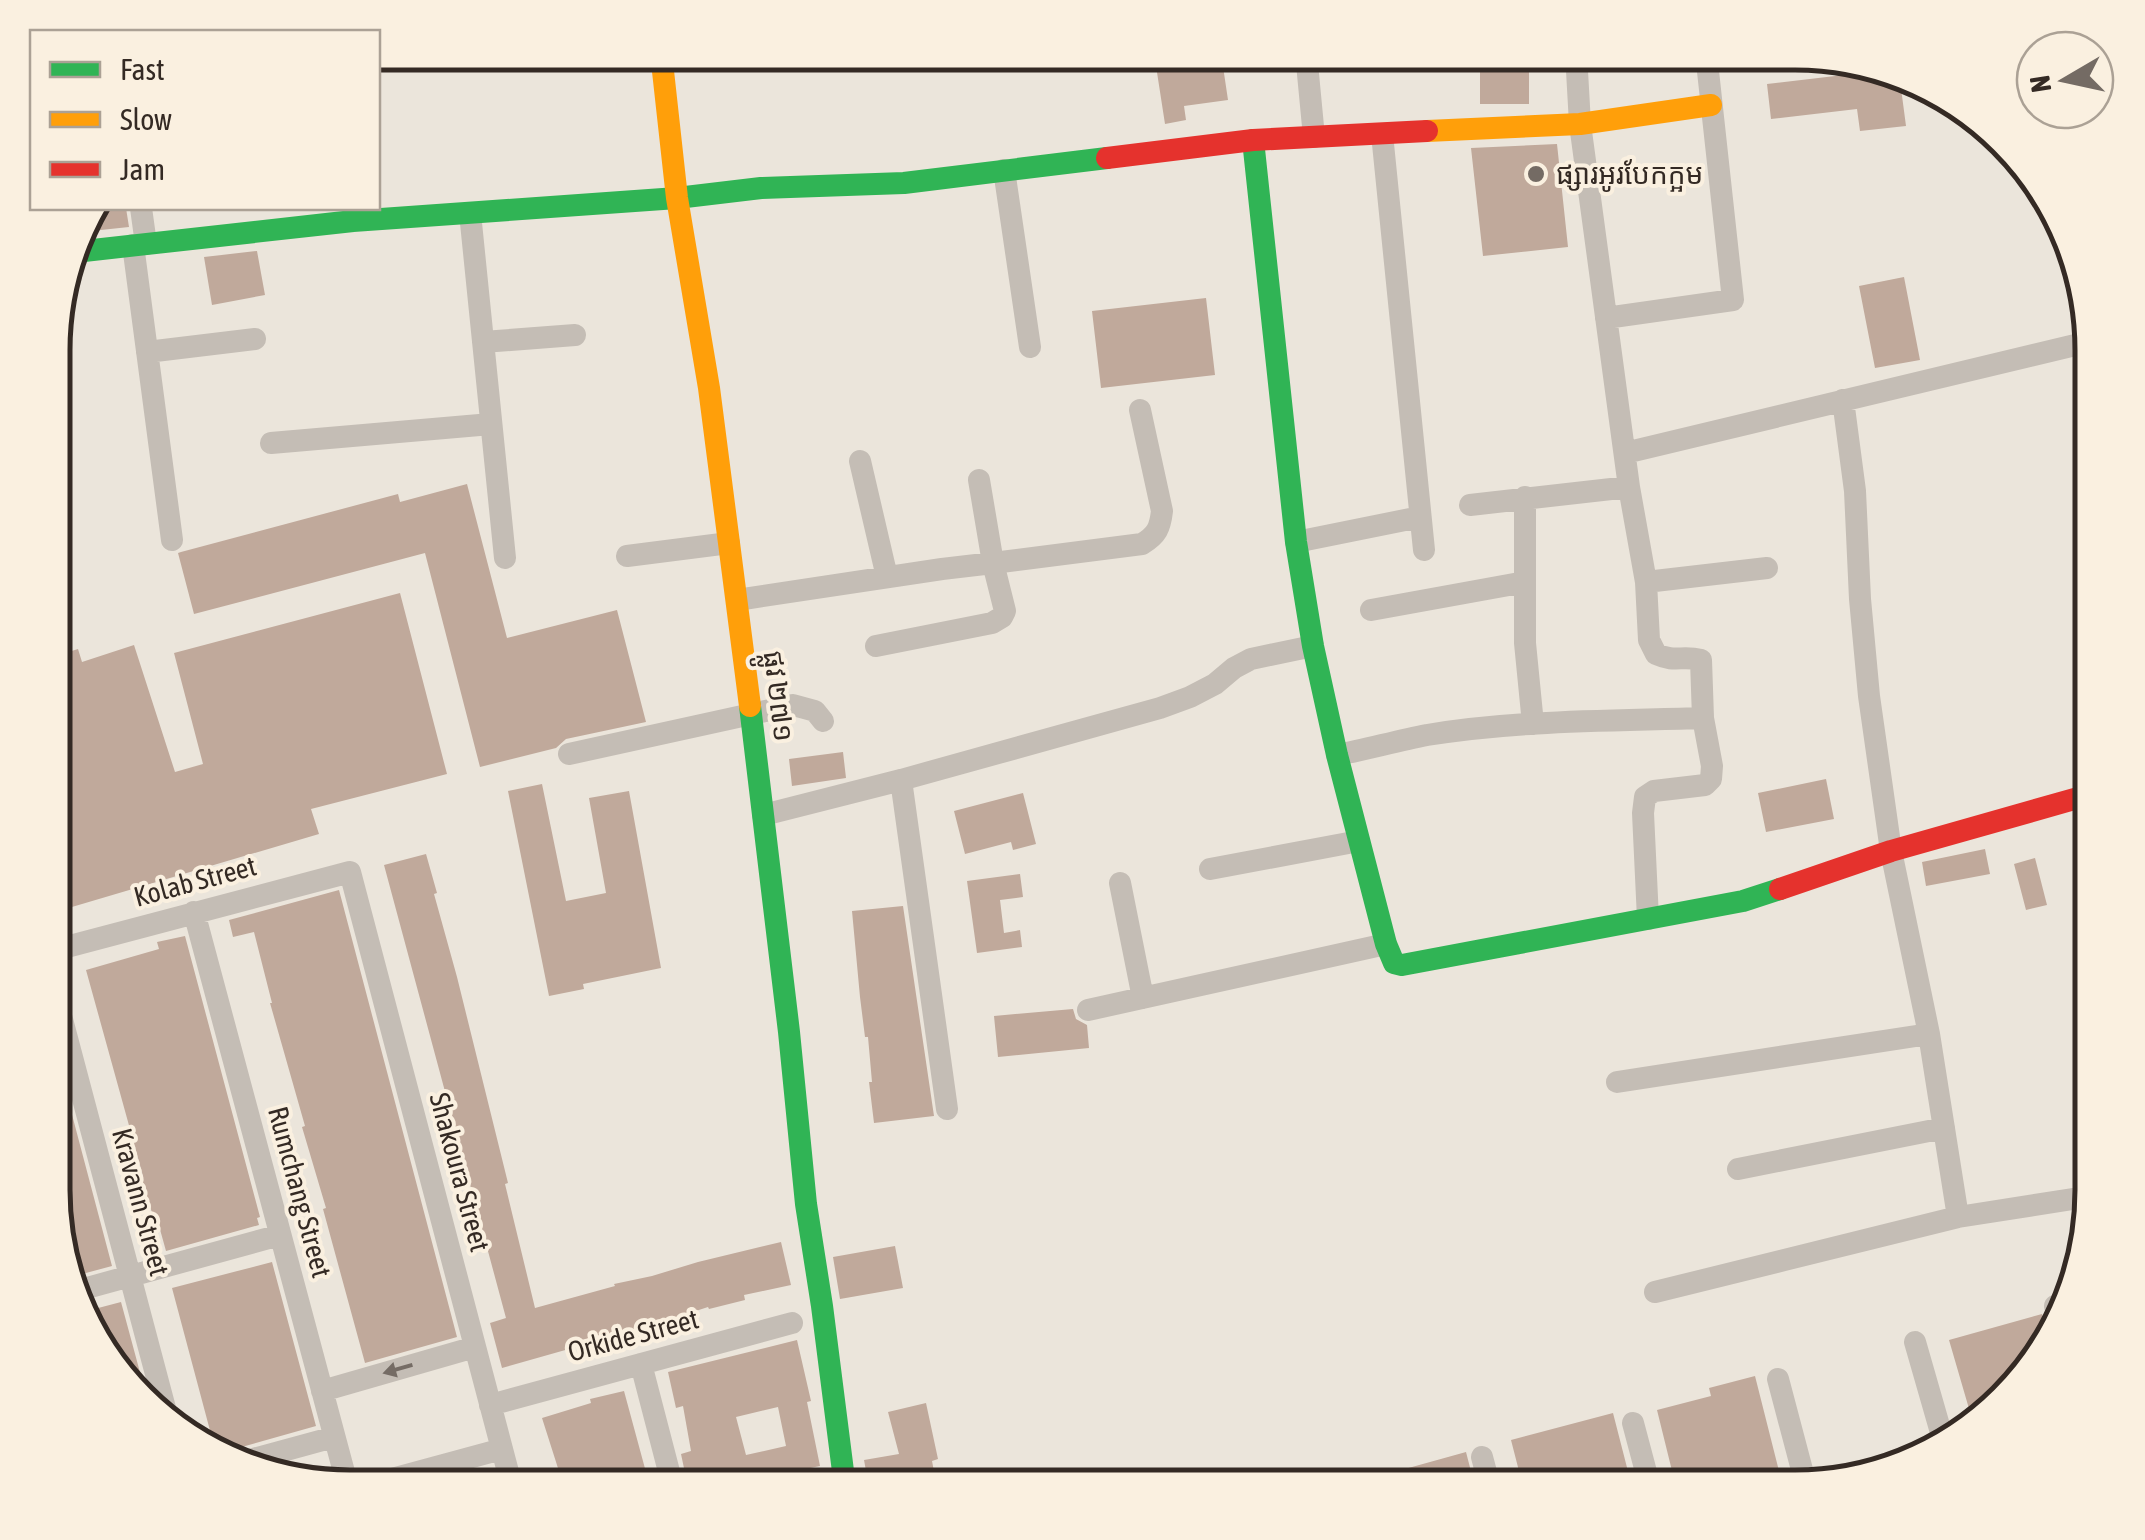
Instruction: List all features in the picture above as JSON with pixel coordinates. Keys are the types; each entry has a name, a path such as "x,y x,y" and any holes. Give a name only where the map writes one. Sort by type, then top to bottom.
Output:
{"street":[{"name":"ផ្លូវ ២៧១","path":"663,70 677,198 709,388 737,600 806,1204 843,1469"},
{"path":"1308,71 1314,137"},
{"path":"1577,71 1580,124 1606,318 1646,582 1649,640 1656,654 1670,660 1700,660 1712,766 1711,778 1705,784 1654,791 1645,797 1648,918"},
{"path":"1606,318 1733,300 1708,71"},
{"path":"88,251 353,220 677,198 762,188 904,182 1253,140 1580,124 1711,105"},
{"path":"1382,134 1424,550"},
{"path":"1253,140 1296,542 1313,646 1336,755 1394,963 1402,965 1744,900 1891,851 2074,799"},
{"path":"1004,170 1030,347"},
{"path":"141,210 139,245 147,352 172,540"},
{"path":"470,213 505,558"},
{"path":"483,342 575,335"},
{"path":"147,352 256,339"},
{"path":"1625,452 2074,346"},
{"path":"1843,400 1853,474 1869,696 1891,851 1929,1034 1958,1217"},
{"path":"737,600 887,576 1142,544 1156,535 1162,510 1140,410"},
{"path":"271,443 491,424"},
{"path":"860,462 887,576"},
{"path":"876,646 1002,618 1004,611 979,480"},
{"path":"1470,505 1629,487"},
{"path":"1526,497 1525,642 1533,724"},
{"path":"1296,542 1420,517"},
{"path":"627,556 729,543"},
{"path":"1646,582 1767,568"},
{"path":"1371,610 1525,582"},
{"path":"763,815 1160,708 1202,690 1250,659 1313,646"},
{"path":"569,754 793,706 815,710 823,721"},
{"path":"1336,755 1428,735 1533,724 1704,718"},
{"path":"902,780 947,1109"},
{"path":"1210,869 1359,841"},
{"name":"Kolab Street","path":"71,946 350,872"},
{"name":"Shakoura Street","path":"350,872 507,1469"},
{"path":"1120,883 1142,998"},
{"name":"Rumchang Street","path":"194,912 343,1469"},
{"path":"1088,1010 1386,944"},
{"path":"1617,1082 1929,1034"},
{"name":"Kravann Street","path":"71,1052 162,1397"},
{"path":"1738,1168 1944,1128"},
{"path":"1655,1292 1958,1217 2074,1199"},
{"path":"88,1288 280,1235"},
{"name":"Orkide Street","path":"490,1404 792,1324"},
{"path":"1915,1342 1940,1429"},
{"path":"322,1391 475,1347"},
{"path":"641,1364 668,1469"},
{"path":"1778,1379 1802,1470"},
{"path":"1632,1423 1645,1470"},
{"path":"264,1456 334,1437"},
{"path":"426,1469 502,1448"},
{"path":"1482,1457 1485,1470"}],"building":[{"path":"1157,71 1224,71 1228,100 1184,106 1186,120 1165,124"},
{"path":"1480,71 1529,71 1529,104 1480,104"},
{"path":"1845,75 1867,80 1901,91 1906,126 1860,131 1857,109 1771,119 1767,84"},
{"path":"1557,144 1568,247 1483,256 1471,148"},
{"path":"108,210 126,210 129,227 98,230"},
{"path":"257,251 265,295 212,305 204,257"},
{"path":"1904,277 1920,360 1875,368 1859,286"},
{"path":"1206,298 1215,375 1101,388 1092,311"},
{"path":"467,484 507,638 617,610 646,722 566,739 556,748 480,767 425,553 194,614 178,553 398,494 400,502"},
{"path":"400,593 447,774 311,809 319,834 71,907 70,651 78,649 82,662 134,645 175,772 203,764 174,653"},
{"path":"843,752 846,778 792,786 789,759"},
{"path":"1826,779 1834,819 1766,832 1758,793"},
{"path":"542,784 566,901 606,893 589,798 629,791 661,968 583,984 584,989 549,996 508,791"},
{"path":"1023,793 1036,844 1013,850 1011,842 965,854 954,811"},
{"path":"1985,849 1990,874 1926,886 1922,862"},
{"path":"426,854 535,1308 781,1242 791,1285 744,1295 745,1300 582,1342 583,1345 502,1368 490,1323 506,1318 384,865"},
{"path":"2035,858 2047,905 2026,910 2014,864"},
{"path":"1020,874 1023,897 1000,900 1004,933 1020,930 1022,947 977,953 967,881"},
{"path":"339,890 457,1337 365,1363 254,932 233,937 229,920"},
{"path":"903,906 934,1116 874,1123 852,911"},
{"path":"185,936 260,1217 259,1225 166,1251 141,1177 86,970 159,949 157,942"},
{"path":"1073,1009 1076,1019 1087,1025 1089,1048 998,1057 994,1016"},
{"path":"71,1110 112,1266 84,1274 75,1245"},
{"path":"895,1246 903,1288 840,1299 833,1257"},
{"path":"272,1262 316,1426 241,1447 210,1432 172,1288"},
{"path":"121,1302 141,1375 117,1346 96,1308"},
{"path":"2042,1314 2043,1319 2017,1360 1969,1409 1949,1340"},
{"path":"797,1340 820,1466 684,1469 681,1454 691,1451 683,1406 676,1408 668,1372","holes":["778,1407 786,1446 746,1455 736,1417"]},
{"path":"1755,1376 1779,1470 1672,1470 1657,1410 1711,1396 1709,1388"},
{"path":"624,1391 645,1469 558,1469 542,1418 591,1403 590,1399"},
{"path":"926,1403 938,1459 932,1461 934,1469 866,1469 864,1460 899,1454 888,1412"},
{"path":"1613,1413 1628,1470 1519,1470 1511,1440"},
{"path":"1466,1452 1471,1470 1402,1470"}],"traffic: fast":[{"path":"1253,140 1296,542 1313,646 1337,755 1394,963 1402,965 1743,901 1780,889"},
{"path":"88,251 353,221 677,198 761,188 904,183 1107,158"},
{"path":"750,706 806,1204 843,1469"}],"traffic: slow":[{"path":"663,70 677,198 709,388 750,706"},
{"path":"1427,131 1580,124 1711,105"}],"traffic: jam":[{"path":"1107,158 1253,140 1427,131"},
{"path":"1780,889 1891,851 2074,799"}],"place":[{"name":"ផ្សារអូរបែកក្អម","path":"1536,174"}]}
